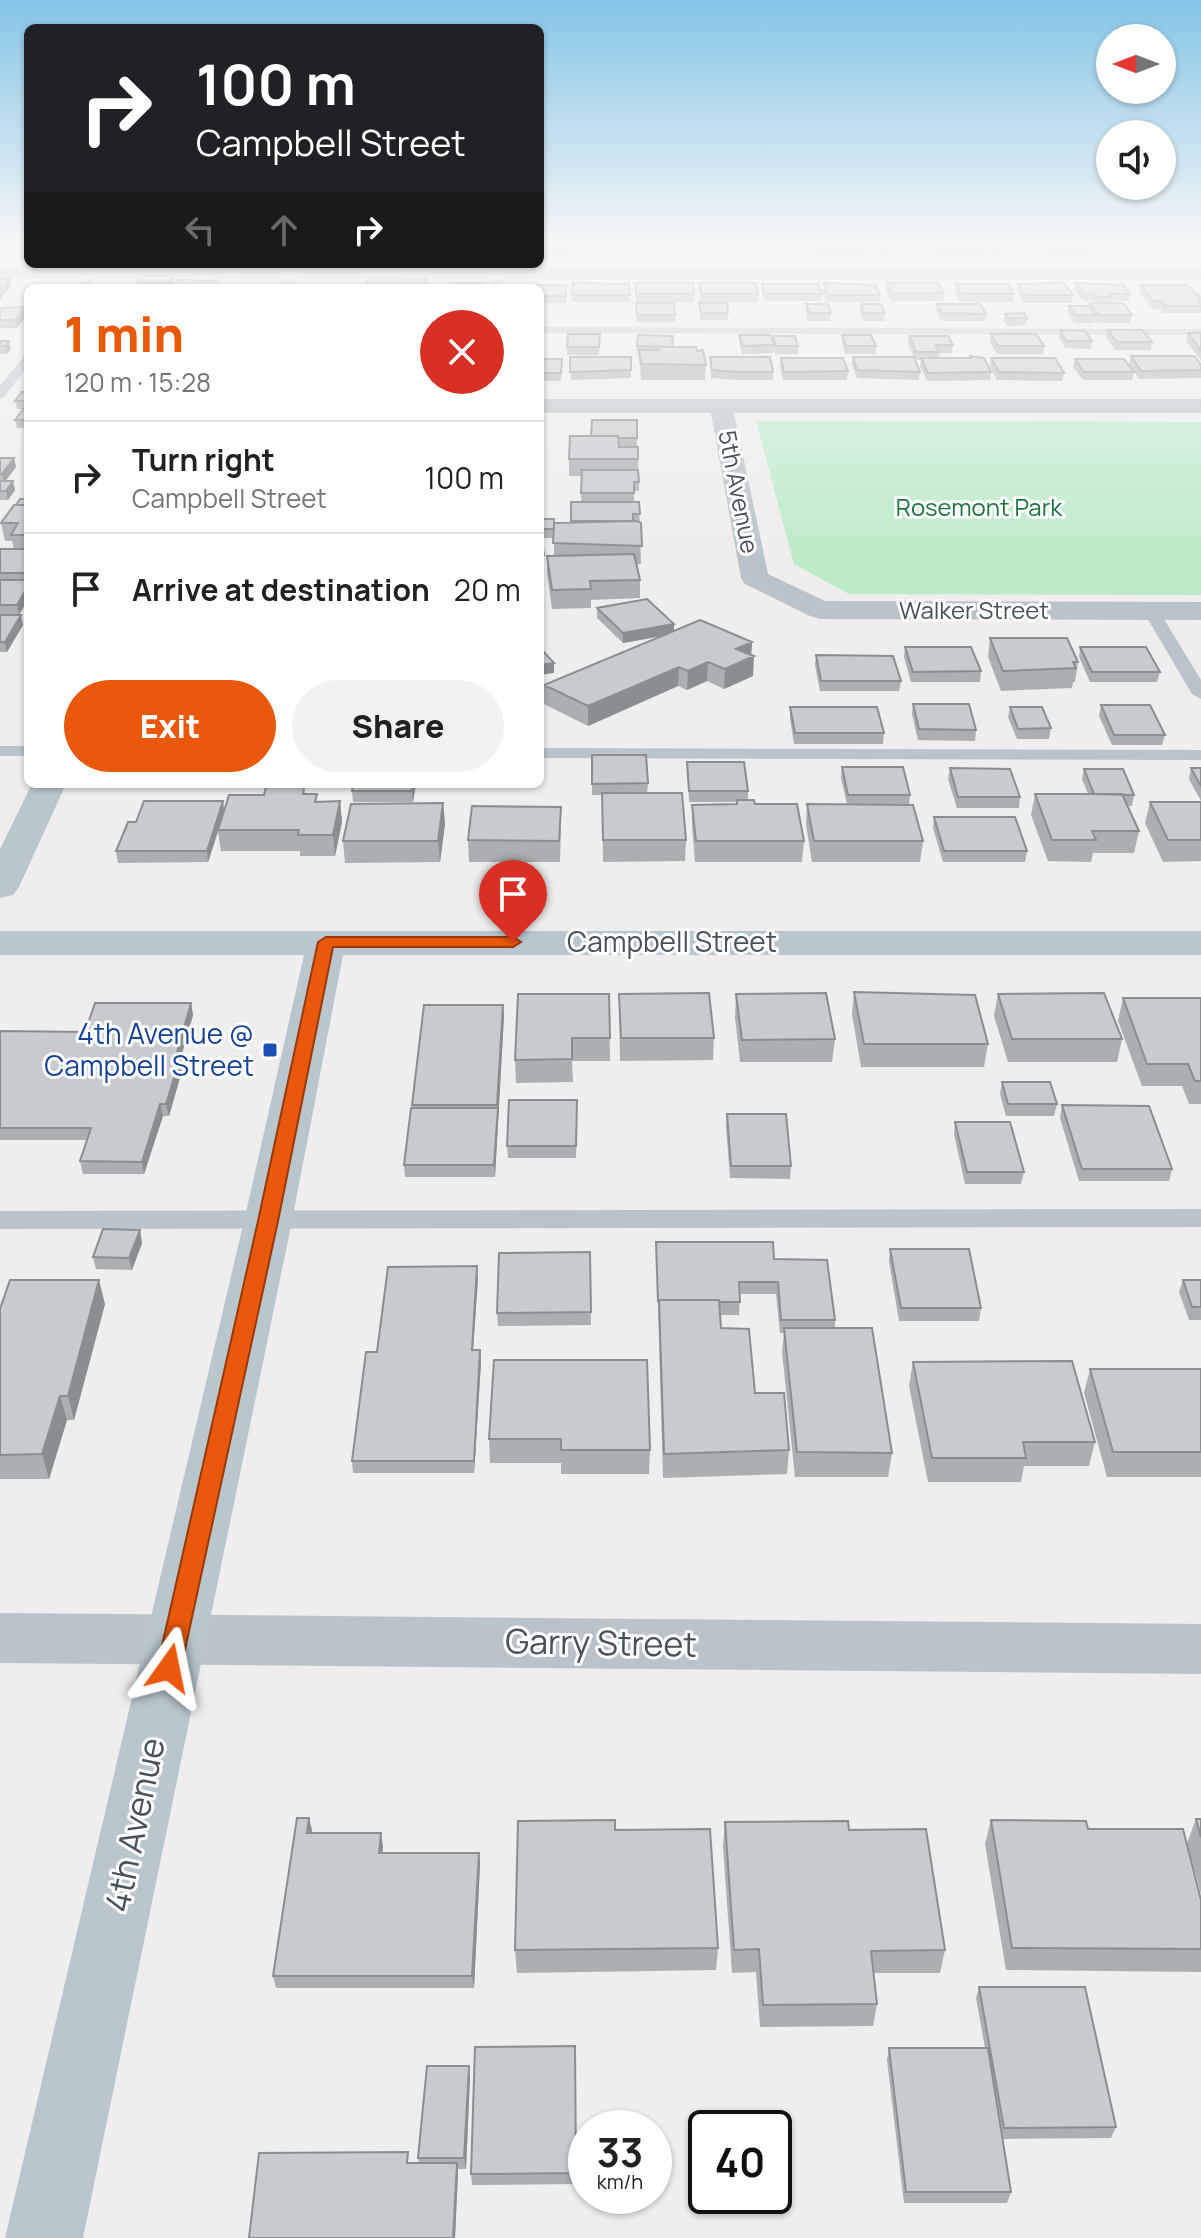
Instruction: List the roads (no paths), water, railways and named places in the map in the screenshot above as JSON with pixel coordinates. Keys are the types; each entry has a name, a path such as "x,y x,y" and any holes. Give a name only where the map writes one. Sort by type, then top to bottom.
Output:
{"street":[{"path":"544,406 1201,406"},
{"name":"5th Avenue","path":"721,407 755,578"},
{"name":"Walker Street","path":"755,578 820,610 1201,611"},
{"path":"0,887 47,788"},
{"name":"4th Avenue","path":"44,2238 268,1221 326,942"},
{"name":"Campbell Street","path":"0,943 1201,943"},
{"name":"Garry Street","path":"0,1638 1201,1649"}],"lane":[{"path":"0,394 24,363"},
{"path":"1151,611 1201,694"},
{"path":"0,751 24,751"},
{"path":"544,753 1201,755"},
{"path":"0,1220 1201,1218"}],"place":[{"name":"4th Avenue @ Campbell Street","path":"270,1050"}],"park label":[{"name":"Rosemont Park","path":"979,508"}]}
